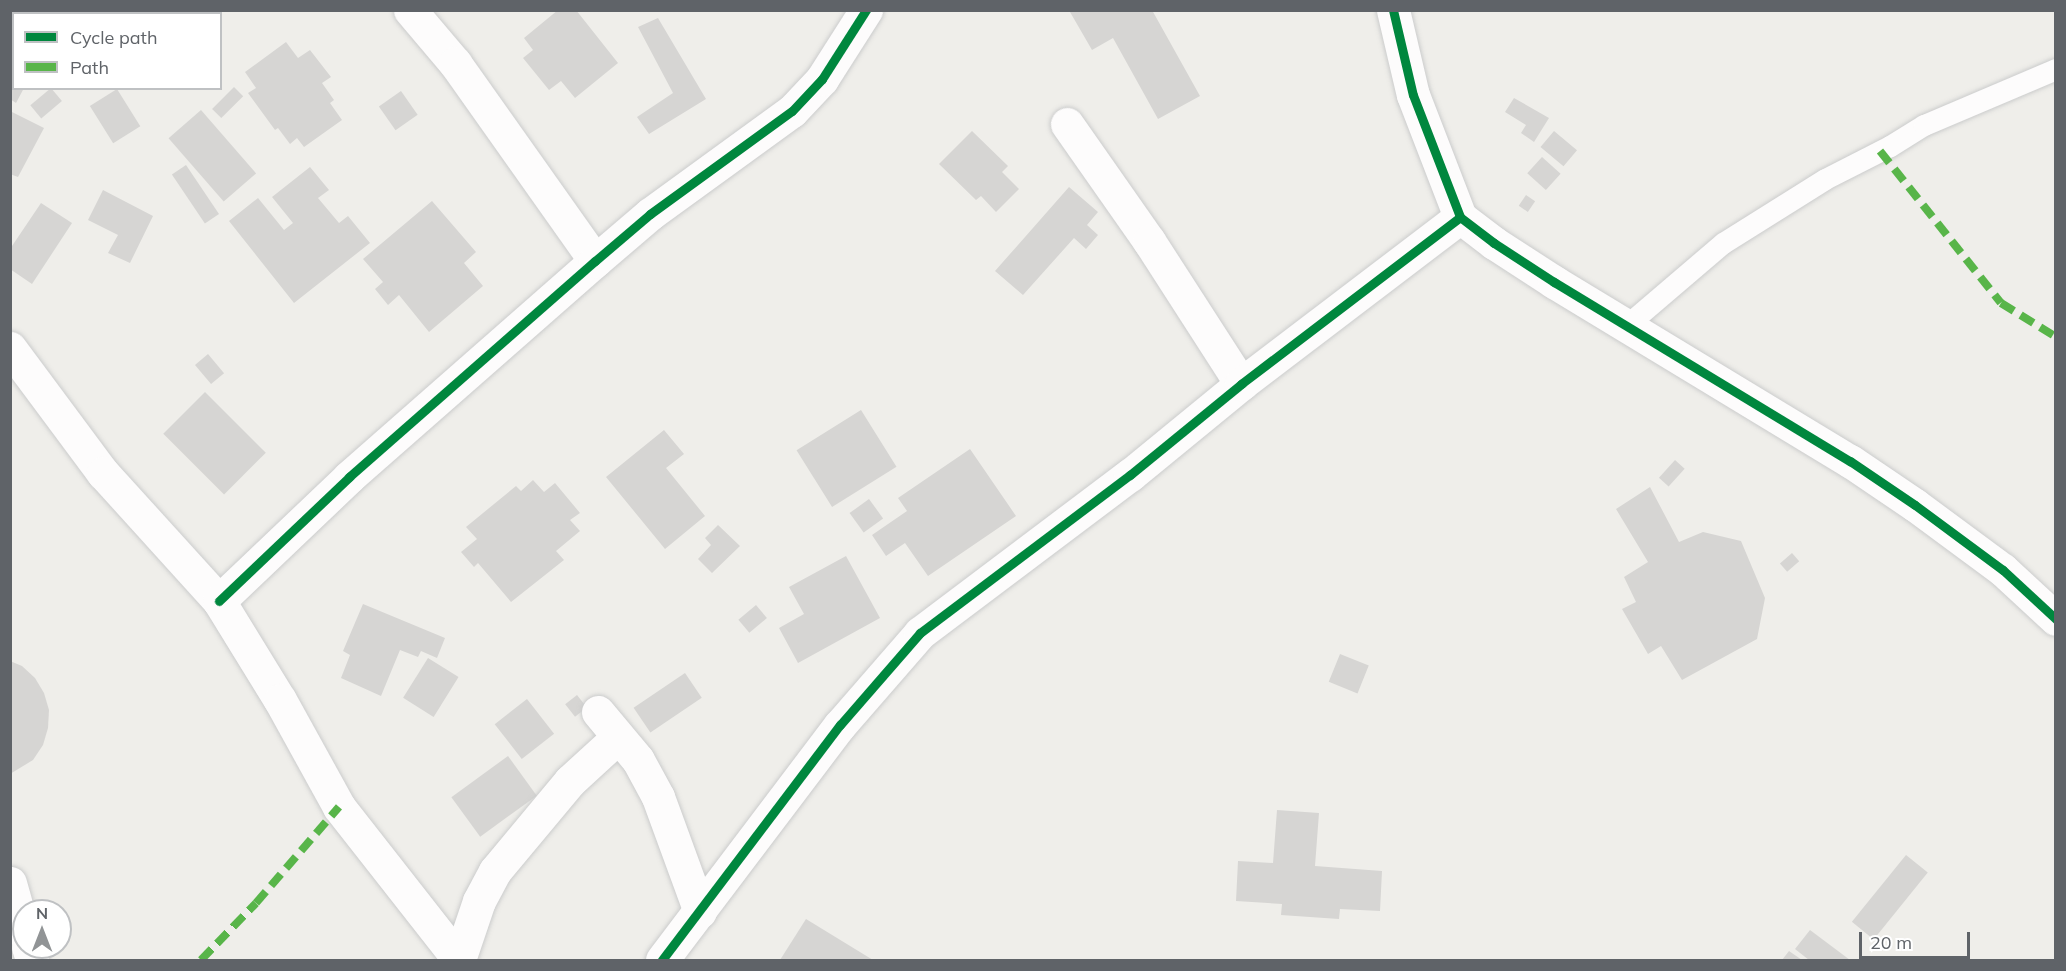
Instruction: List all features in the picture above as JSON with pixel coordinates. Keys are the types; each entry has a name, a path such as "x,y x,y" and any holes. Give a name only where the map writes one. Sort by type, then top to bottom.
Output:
{"street":[{"path":"410,10 455,63 595,261"},
{"path":"219,600 349,477 650,214 792,111 822,79 866,10"},
{"path":"1394,10 1413,95 1461,217 1528,266 1850,461 1915,505 2002,570 2055,619"},
{"path":"1068,124 1149,241 1241,384"},
{"path":"662,960 840,725 920,633 1130,475 1241,384 1461,217"},
{"path":"10,348 103,473 219,600 280,700 339,807 459,960"},
{"path":"597,712 638,760 658,797 700,912"},
{"path":"459,960 479,901 495,871 570,781 618,737"},
{"path":"10,883 14,899"}],"lane":[{"path":"1627,325 1724,243 1824,179 1890,146 1924,125 2055,69"}],"building":[{"path":"558,10 576,10 618,63 575,98 561,81 549,90 523,58 533,50 524,38"},
{"path":"1072,10 1152,10 1200,96 1158,119 1113,38 1092,50 1070,12"},
{"path":"658,18 706,99 649,134 637,117 673,93 638,27"},
{"path":"12,34 12,57 10,55 10,35"},
{"path":"286,42 298,58 310,50 331,77 322,83 334,100 330,103 342,120 304,147 297,138 290,144 278,128 275,130 248,93 256,88 245,72"},
{"path":"10,68 12,69 12,90 23,90 16,103 10,99"},
{"path":"234,87 243,96 221,118 212,109"},
{"path":"49,90 53,90 62,101 41,118 30,105"},
{"path":"118,90 140,126 113,143 90,106"},
{"path":"401,91 418,115 396,130 379,106"},
{"path":"1514,98 1549,118 1534,142 1521,133 1526,125 1505,112"},
{"path":"201,110 256,173 224,202 169,138"},
{"path":"10,111 44,128 18,177 10,174"},
{"path":"972,131 1008,166 1002,172 1019,189 996,212 981,196 976,200 939,164"},
{"path":"1554,131 1577,150 1563,166 1541,147"},
{"path":"1542,157 1561,174 1546,190 1527,173"},
{"path":"186,165 219,214 205,223 172,175"},
{"path":"310,167 329,190 318,198 339,223 348,216 370,243 294,303 229,221 258,198 284,230 293,223 272,197"},
{"path":"1069,187 1098,212 1087,225 1098,235 1086,249 1074,238 1023,295 995,271"},
{"path":"103,190 153,216 130,263 108,253 118,235 88,220"},
{"path":"1526,195 1535,201 1528,212 1519,206"},
{"path":"432,201 476,252 464,263 483,286 429,332 399,295 388,305 375,289 383,282 363,259"},
{"path":"41,203 72,223 32,284 10,269 10,249"},
{"path":"208,354 224,373 211,384 195,365"},
{"path":"205,392 266,453 224,495 163,434"},
{"path":"861,410 897,467 832,507 797,450"},
{"path":"664,430 684,454 666,468 705,516 665,549 606,477"},
{"path":"970,449 1016,516 928,576 905,543 886,556 872,535 907,511 898,498"},
{"path":"1675,460 1685,469 1669,487 1659,478"},
{"path":"533,480 544,492 555,483 580,513 570,520 580,531 556,551 564,560 511,602 478,563 474,567 461,552 477,539 466,527 516,486 521,491"},
{"path":"1650,487 1679,542 1703,532 1741,541 1765,598 1757,639 1682,680 1661,646 1648,654 1622,609 1636,602 1624,577 1648,562 1616,509"},
{"path":"869,499 883,518 864,533 850,513"},
{"path":"718,525 740,546 712,573 698,559 711,545 705,538"},
{"path":"1792,553 1799,561 1787,572 1780,563"},
{"path":"846,556 880,618 798,663 779,628 804,614 789,587"},
{"path":"363,604 445,638 437,658 421,651 418,657 400,650 381,696 341,678 350,655 343,651"},
{"path":"756,605 767,618 749,633 738,620"},
{"path":"1340,654 1369,666 1358,693 1329,682"},
{"path":"428,658 459,677 434,717 403,698"},
{"path":"10,661 22,666 35,678 44,693 49,710 48,728 43,745 33,760 10,774"},
{"path":"685,673 702,698 650,733 634,708"},
{"path":"577,695 587,708 575,717 565,704"},
{"path":"527,699 554,734 522,759 495,724"},
{"path":"508,756 537,796 480,837 451,797"},
{"path":"1277,810 1319,813 1315,866 1382,871 1380,911 1340,909 1339,919 1281,915 1282,904 1236,901 1238,861 1273,863"},
{"path":"1906,855 1928,873 1874,939 1852,922"},
{"path":"806,919 873,960 780,960"},
{"path":"1810,930 1850,960 1809,960 1795,949"},
{"path":"1789,951 1802,960 1782,960"}],"marked path":[{"path":"1880,151 2001,303 2056,337"},
{"path":"201,960 256,903 339,807"}],"cycle path":[{"path":"219,601 349,477 595,261 650,214 792,111 822,79 866,10"},
{"path":"1393,10 1413,95 1460,217 1494,243 1554,282 1850,461 1915,505 2003,570 2056,619"},
{"path":"662,960 840,725 920,633 1130,475 1241,384 1460,217"}]}
